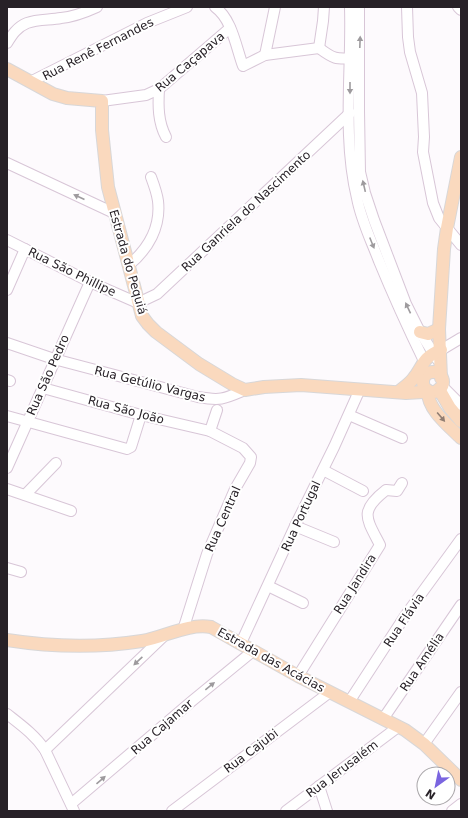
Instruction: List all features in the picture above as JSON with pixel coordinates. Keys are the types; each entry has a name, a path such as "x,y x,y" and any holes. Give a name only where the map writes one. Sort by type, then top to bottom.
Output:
{"main road":[{"path":"7,69 53,94 67,98 102,101"},
{"name":"Estrada do Pequiá","path":"102,101 102,130 106,170 114,213 142,316 156,332 199,364 245,390"},
{"path":"461,156 446,228 436,383 429,399 431,404 450,428 461,438"},
{"path":"420,332 428,334 439,329"},
{"path":"436,383 423,385 422,376 424,361 437,352"},
{"path":"398,392 422,376"},
{"path":"245,390 264,387 301,385 418,393 436,383"},
{"path":"436,383 450,408 461,420"},
{"name":"Estrada das Acácias","path":"7,640 39,645 88,646 121,644 144,640 191,627 204,626 211,628 241,643 298,676 398,727 424,744 461,780"}],"street":[{"path":"7,43 13,33 27,23 78,15 97,7"},
{"name":"Rua Renê Fernandes","path":"30,82 146,23 187,7"},
{"path":"215,7 230,28 243,66 265,55 319,48 335,58 355,58"},
{"path":"265,55 275,7"},
{"path":"319,48 324,7"},
{"path":"350,7 359,111 360,172 390,274 411,336 424,361"},
{"path":"360,7 350,113 349,142 356,198 366,228 420,332 437,352 461,338"},
{"path":"407,7 410,52 422,93 424,137 423,152 433,203 439,218 461,245"},
{"path":"458,7 461,10"},
{"name":"Rua Caçapava","path":"102,101 146,95 159,90 230,28"},
{"path":"159,90 158,106 162,130 166,137"},
{"name":"Rua Ganriela do Nascimento","path":"138,303 157,294 350,113"},
{"path":"7,163 114,213"},
{"path":"128,265 139,257 147,247 153,235 158,218 158,199 151,177"},
{"name":"Rua São Phillipe","path":"7,240 90,282 138,303"},
{"path":"7,290 25,249"},
{"name":"Rua São Pedro","path":"7,468 43,388 54,359 90,282"},
{"name":"Rua Getúlio Vargas","path":"7,342 54,359 211,400 223,400 245,390"},
{"path":"436,383 459,399"},
{"name":"Rua São João","path":"43,388 210,432"},
{"name":"Rua Portugal","path":"241,643 360,389"},
{"path":"210,432 217,410"},
{"path":"7,416 27,423 127,450 131,447 141,415"},
{"path":"349,415 402,438"},
{"name":"Rua Central","path":"183,630 207,554 235,489 252,460 243,448 210,432"},
{"path":"25,495 56,463"},
{"path":"323,470 363,491"},
{"name":"Rua Jandira","path":"298,676 380,545 367,516 368,507 386,490 397,491 402,483"},
{"path":"7,490 71,511"},
{"path":"295,526 334,542"},
{"name":"Rua Flávia","path":"349,702 405,616 461,539"},
{"path":"7,568 21,572"},
{"path":"268,586 303,603"},
{"name":"Rua Amélia","path":"383,719 461,605"},
{"path":"45,750 166,634"},
{"name":"Rua Cajamar","path":"73,808 192,701 253,651"},
{"name":"Rua Cajubi","path":"172,811 330,692"},
{"path":"424,744 461,692"},
{"path":"7,714 32,733 45,750 73,808"},
{"name":"Rua Jerusalém","path":"286,811 398,727"},
{"path":"319,786 327,811"},
{"path":"452,811 461,804"}]}
